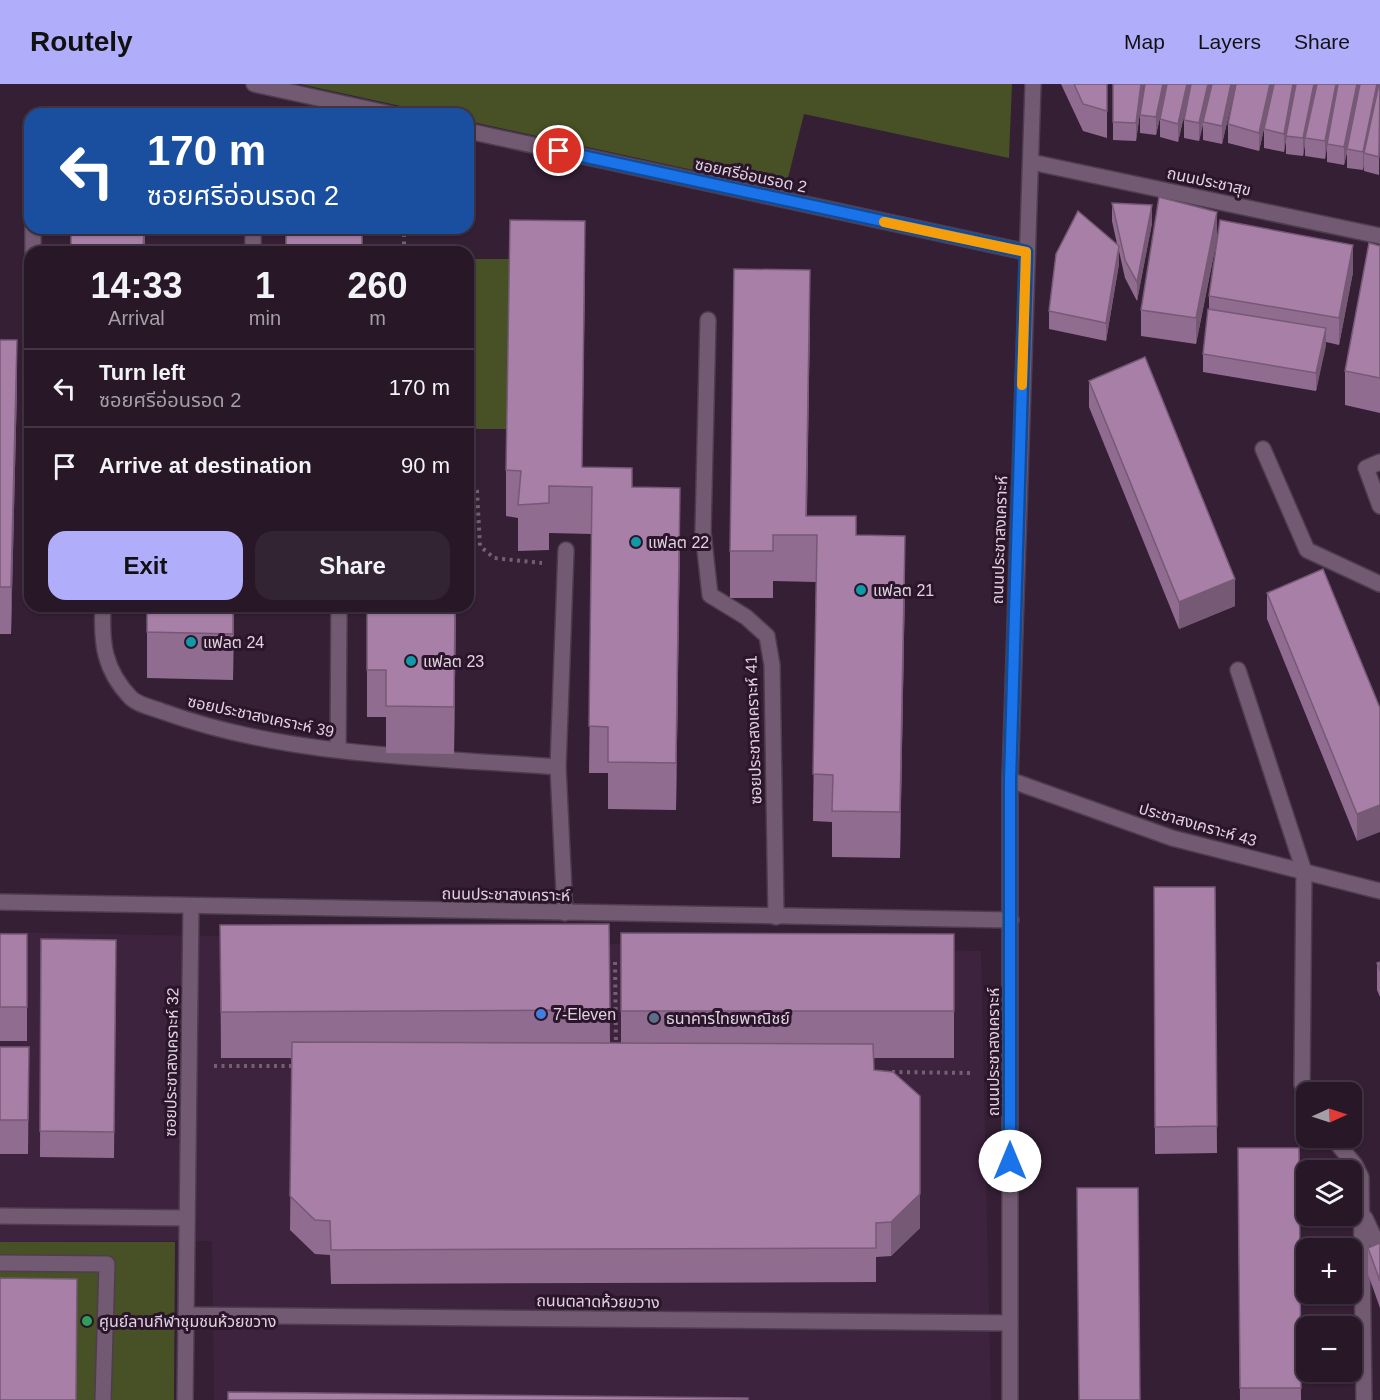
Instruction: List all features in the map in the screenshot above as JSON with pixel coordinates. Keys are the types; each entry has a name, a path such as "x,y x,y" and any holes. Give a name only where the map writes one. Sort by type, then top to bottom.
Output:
{"street":[{"path":"254,84 364,108"},
{"name":"ถนนประชาสงเคราะห์","path":"1010,1400 1010,780 1033,84"},
{"name":"ซอยศรีอ่อนรอด 2","path":"474,132 1026,252"},
{"name":"ถนนประชาสุข","path":"1031,162 1380,236"},
{"name":"ซอยประชาสงเคราะห์ 41","path":"708,320 703,532 706,562 710,595 746,617 767,636 772,665 776,917"},
{"path":"1263,449 1308,550 1380,584"},
{"path":"1380,462 1366,468 1380,506"},
{"path":"566,558 558,767 566,913"},
{"name":"ซอยประชาสงเคราะห์ 39","path":"103,612 101,632 109,669 132,700 194,723 338,750 558,767"},
{"path":"338,750 339,612"},
{"path":"1238,670 1304,872 1302,1082"},
{"name":"ประชาสงเคราะห์ 43","path":"1010,780 1172,838 1380,891"},
{"name":"ถนนประชาสงเคราะห์","path":"0,902 1011,920"},
{"name":"ซอยประชาสงเคราะห์ 32","path":"184,1400 191,906"},
{"path":"1341,1148 1351,1160"},
{"path":"1362,1209 1380,1250"},
{"path":"1362,1209 1364,1400"},
{"path":"0,1216 187,1218"},
{"path":"0,1263 107,1264 103,1400"},
{"name":"ถนนตลาดห้วยขวาง","path":"186,1315 1010,1323"}],"path":[{"path":"404,235 404,246"},
{"path":"474,487 477,491 480,546 494,558 566,558"},
{"path":"615,962 616,1056"},
{"path":"210,1066 305,1066"},
{"path":"888,1072 971,1073"}],"shaded area":[{"path":"0,932 981,951 991,1400 214,1400 212,1241 0,1242"}],"green space":[{"path":"300,84 1012,84 1009,158 804,114 785,190 474,122 474,108 410,108"},
{"path":"474,259 511,259 509,429 474,429"},
{"name":"ศูนย์ลานกีฬาชุมชนห้วยขวาง","path":"0,1242 175,1242 174,1400 0,1400"}],"building":[{"path":"1074,84 1107,84 1107,111 1083,104"},
{"path":"1113,84 1141,84 1136,123 1113,122"},
{"path":"1145,84 1163,84 1156,117 1140,115"},
{"path":"1167,84 1187,84 1178,124 1160,119"},
{"path":"1191,84 1208,84 1199,123 1184,120"},
{"path":"1212,84 1231,84 1222,126 1203,122"},
{"path":"1236,84 1270,84 1259,133 1228,124"},
{"path":"1274,84 1293,84 1284,134 1264,129"},
{"path":"1296,84 1314,84 1303,138 1286,136"},
{"path":"1317,84 1336,84 1325,141 1305,138"},
{"path":"1338,84 1357,84 1344,147 1327,144"},
{"path":"1360,84 1377,84 1363,152 1347,149"},
{"path":"1380,84 1379,157 1364,153"},
{"path":"1159,197 1217,212 1196,318 1141,310"},
{"path":"1112,203 1152,205 1137,282 1125,260"},
{"path":"1078,211 1119,246 1106,323 1049,311 1056,254"},
{"name":"แฟลต 22","path":"510,220 585,221 582,467 632,468 632,487 680,488 676,763 608,762 608,727 589,726 592,487 549,486 549,503 518,505 521,471 506,470"},
{"path":"1220,220 1353,245 1339,318 1209,296"},
{"path":"71,234 144,234 143,246 71,246"},
{"path":"286,234 362,234 362,246 286,246"},
{"path":"1369,243 1380,246 1380,378 1345,371"},
{"name":"แฟลต 21","path":"734,269 810,270 806,516 856,516 856,535 905,536 900,812 832,811 833,775 813,774 817,535 773,535 773,551 730,551"},
{"path":"1208,309 1326,328 1316,373 1203,354"},
{"path":"0,340 17,340 11,587 0,587"},
{"path":"1145,357 1235,579 1179,602 1089,381"},
{"path":"1323,569 1380,708 1380,805 1357,814 1267,593"},
{"path":"147,612 233,612 233,634 147,632"},
{"name":"แฟลต 23","path":"367,612 455,612 454,707 386,706 386,670 367,670"},
{"path":"1154,887 1215,887 1217,1126 1155,1127"},
{"path":"609,924 610,1010 221,1012 220,925"},
{"path":"621,933 954,934 954,1011 621,1011"},
{"path":"0,934 27,934 27,1007 0,1007"},
{"path":"41,939 116,940 114,1132 40,1131"},
{"path":"292,1042 873,1044 874,1070 893,1072 920,1096 920,1194 891,1222 876,1223 876,1248 331,1250 330,1221 315,1220 290,1196"},
{"path":"0,1047 29,1047 28,1120 0,1120"},
{"path":"1238,1148 1299,1148 1299,1160 1296,1160 1296,1226 1300,1226 1300,1238 1296,1238 1296,1304 1300,1304 1300,1316 1296,1316 1296,1382 1301,1382 1301,1388 1240,1388"},
{"path":"1077,1188 1138,1188 1140,1400 1079,1400"},
{"path":"1380,1243 1380,1281 1368,1248"},
{"path":"0,1278 77,1279 76,1400 0,1400"},
{"path":"228,1392 748,1398 748,1400 228,1400"}],"slow traffic":[{"path":"884,222 1026,252 1022,385"}],"place":[{"name":"แฟลต 22","path":"636,542"},
{"name":"แฟลต 21","path":"861,590"},
{"name":"แฟลต 24","path":"191,642"},
{"name":"แฟลต 23","path":"411,661"},
{"name":"7-Eleven","path":"541,1014"},
{"name":"ธนาคารไทยพาณิชย์","path":"654,1018"},
{"name":"ศูนย์ลานกีฬาชุมชนห้วยขวาง","path":"87,1321"}],"route":[{"path":"559,151 1026,252 1010,780 1010,1161"}]}
